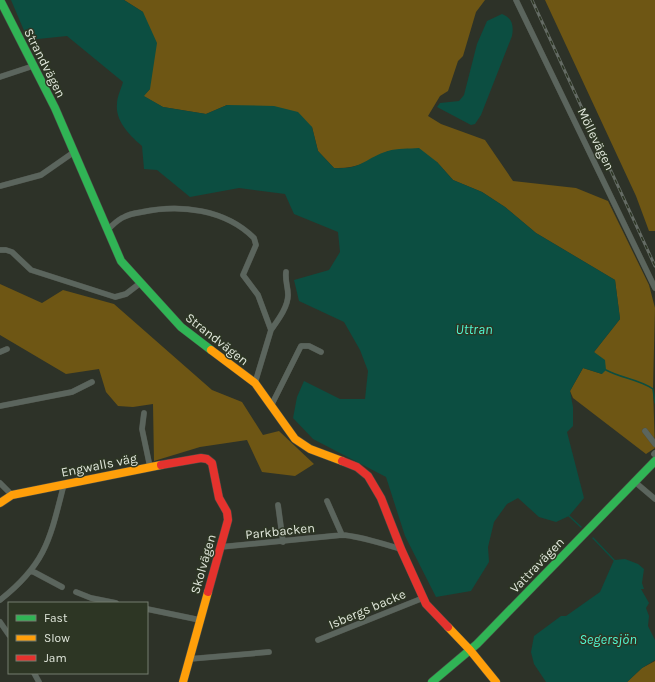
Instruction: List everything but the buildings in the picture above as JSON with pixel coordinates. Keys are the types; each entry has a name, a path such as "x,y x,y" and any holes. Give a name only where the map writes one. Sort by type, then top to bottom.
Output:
{"street":[{"name":"Strandvägen","path":"0,0 54,108 121,261 140,284 181,327 255,383 295,438 305,446 320,454 357,467 368,476 381,498 401,549 423,598 435,614 470,650 496,682"},
{"name":"Möllevägen","path":"516,0 655,288"},
{"path":"0,76 33,66"},
{"path":"0,186 41,175 74,152"},
{"path":"107,230 123,217 170,208 215,214 238,224 254,238 256,245 243,275 258,295 271,330"},
{"path":"0,250 12,252 31,270 115,297 126,294 140,284"},
{"path":"255,383 271,330 280,316 288,295 285,282 286,272"},
{"path":"271,406 301,346 309,346 321,352"},
{"path":"0,352 7,349"},
{"path":"0,406 72,392 92,382"},
{"path":"144,413 142,429 150,467"},
{"path":"645,431 655,444"},
{"name":"Vattravägen","path":"432,682 470,650 635,482 655,456"},
{"name":"Engwalls väg","path":"0,503 12,495 204,457"},
{"name":"Skolvägen","path":"183,682 228,516 219,498 212,463 204,457"},
{"path":"635,482 655,499"},
{"path":"0,483 12,495"},
{"path":"0,600 20,584 32,571 45,549 53,528 64,484"},
{"name":"Parkbacken","path":"327,501 342,535"},
{"path":"278,506 283,542"},
{"name":"Parkbacken","path":"220,547 342,535 358,536 401,549"},
{"path":"32,571 62,587"},
{"path":"76,592 91,598 111,602"},
{"name":"Isbergs backe","path":"318,640 423,598"},
{"path":"148,609 200,620"},
{"path":"0,622 8,634"},
{"path":"189,659 269,652"}],"shaded area":[{"path":"124,0 485,0 476,12 463,56 458,61 448,91 440,96 428,116 441,124 485,140 513,181 576,188 608,201 649,285 655,308 653,389 655,448 646,454 573,398 570,391 583,368 602,374 594,352 620,319 615,280 536,233 505,207 482,192 453,180 437,162 388,151 356,166 334,168 318,151 312,127 227,105 206,114 163,107 143,96 150,89 143,12"},
{"path":"545,0 655,0 655,231 649,231 636,196"},
{"path":"0,284 42,303 63,290 114,304 212,390 242,402 263,435 279,431 314,464 295,476 262,472 247,440 200,447 154,461 153,404 133,407 118,406 106,392 99,369 66,374 0,335"},
{"path":"655,661 655,682 627,682 642,668"}],"water":[{"name":"Uttran","path":"11,0 124,0 143,12 157,43 150,89 144,96 163,107 206,114 227,105 274,106 298,112 312,127 318,151 334,168 351,167 392,150 419,148 437,162 453,180 482,192 505,207 536,233 615,280 620,319 594,352 605,360 606,370 602,374 583,368 570,391 573,407 573,426 567,432 584,498 569,516 556,522 539,517 518,498 507,504 494,522 488,547 489,562 471,591 436,597 405,536 386,477 313,439 293,418 297,397 304,381 340,399 365,399 368,371 360,350 344,322 299,301 294,280 329,270 340,252 338,232 294,214 285,194 239,188 190,197 157,170 144,169 142,146 124,128 118,116 117,101 123,82 67,36 28,40"},
{"path":"502,14 512,22 512,36 481,115 475,124 471,125 437,107 440,103 459,101 464,95 477,44 487,21"},
{"name":"Segersjön","path":"625,559 638,564 644,569 642,583 644,589 641,589 649,603 646,608 649,616 648,626 655,640 655,660 642,668 627,682 546,682 534,664 531,652 534,636 561,616 566,616 600,592 614,560"}],"waterway":[{"path":"606,370 642,383 653,389 655,403"},
{"path":"569,516 581,527"},
{"path":"593,538 614,560"}],"railway":[{"path":"532,0 655,266"}],"traffic: fast":[{"path":"0,0 55,108 121,261 181,327 211,350"},
{"path":"432,682 477,644 655,461"}],"traffic: slow":[{"path":"211,350 255,383 295,439 310,449 342,461"},
{"path":"0,503 12,495 161,465"},
{"path":"183,682 208,592"},
{"path":"448,627 470,650 496,682"}],"traffic: jam":[{"path":"161,465 201,458 207,459 212,463 219,498 227,512 228,520 208,592"},
{"path":"342,461 357,467 368,476 381,498 401,549 426,604 448,627"}]}
